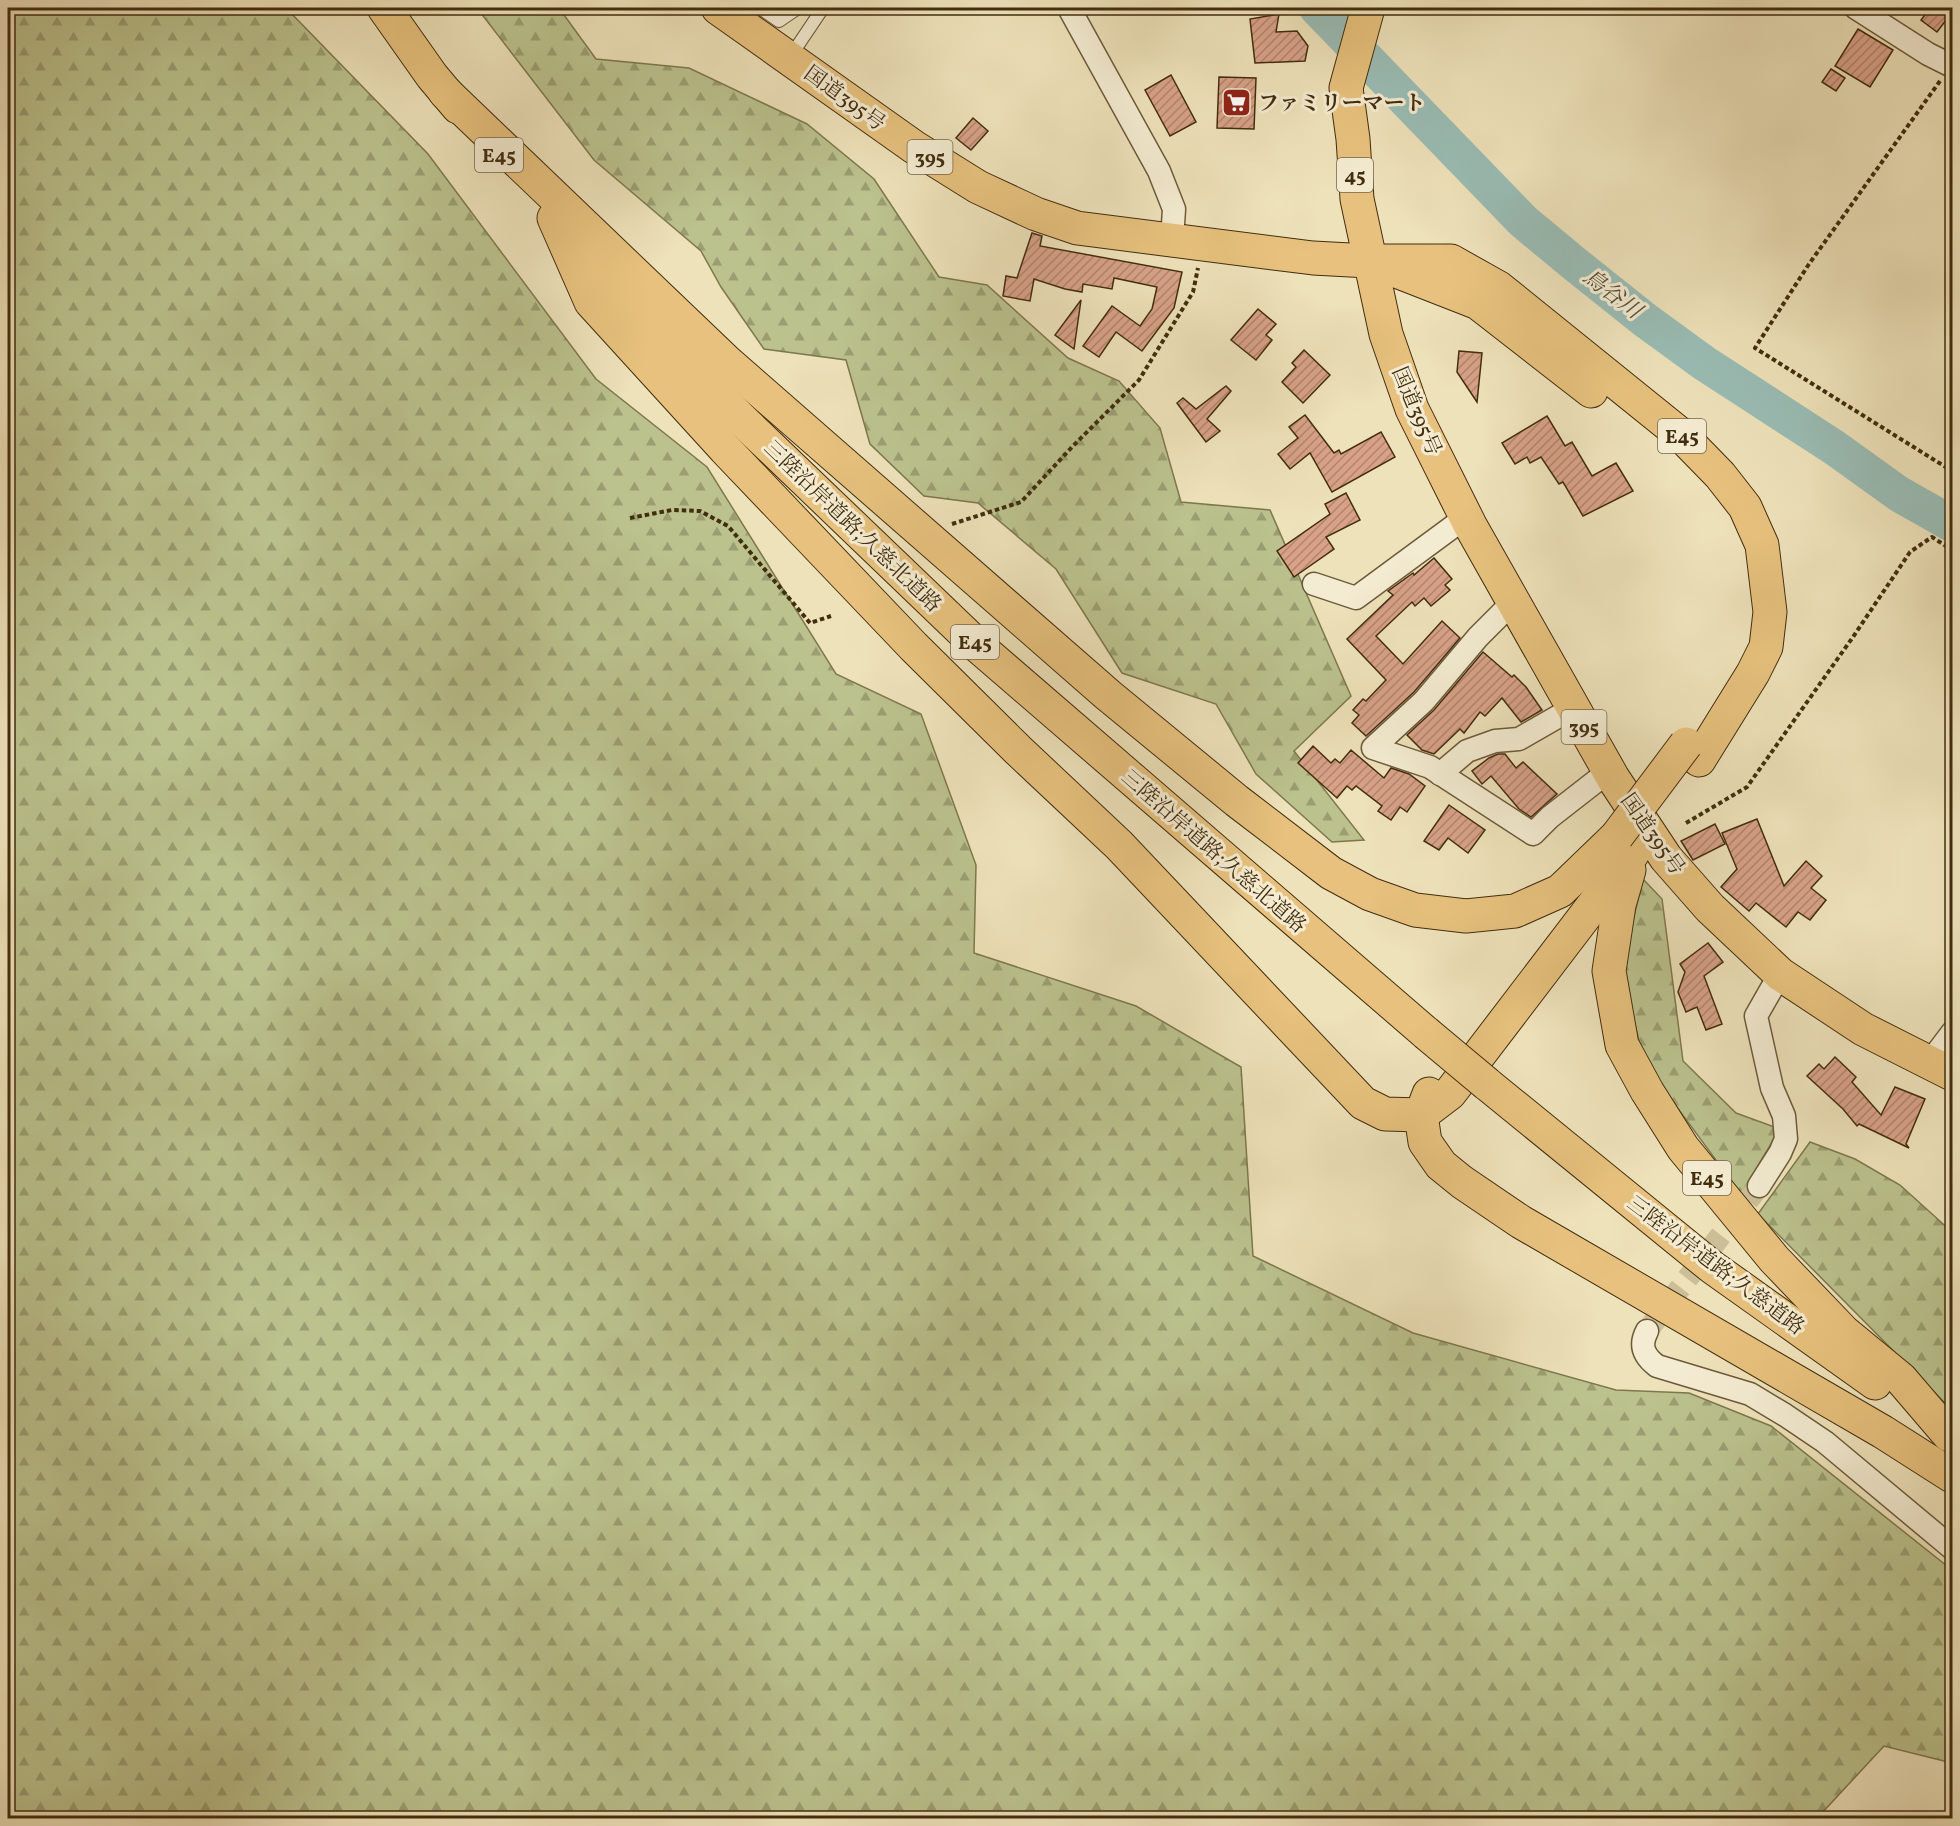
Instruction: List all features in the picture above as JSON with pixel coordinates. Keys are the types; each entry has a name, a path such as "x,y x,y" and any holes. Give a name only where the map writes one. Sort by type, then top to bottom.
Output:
{"highway":[{"name":"三陸沿岸道路;久慈北道路","path":"384,8 438,84 605,279 738,416 979,647 1487,1084"},
{"name":"国道395号","path":"718,8 914,147 978,187 1035,214 1077,228 1313,258 1369,261 1386,334 1412,409 1466,517 1573,708 1609,771 1666,858 1710,908 1780,974 1863,1029 1941,1068"},
{"name":"45","path":"1368,8 1346,88 1353,139 1357,199 1369,261"},
{"path":"438,84 726,362 1108,695 1237,801 1331,873 1370,894 1415,910 1466,916 1515,911 1560,891 1625,845"},
{"path":"554,218 591,302 725,449 914,647 1018,750 1119,845 1363,1102 1385,1114 1421,1115 1450,1093 1625,845"},
{"name":"E45","path":"1369,261 1451,261 1498,288 1680,434 1720,475 1745,507 1762,545 1770,612 1766,647 1753,673 1625,845 1609,971 1622,1045 1647,1091 1683,1148 1760,1243 1844,1332 1900,1379 1951,1436"},
{"name":"三陸沿岸道路;久慈道路","path":"1487,1084 1712,1267 1951,1436"},
{"path":"1421,1115 1425,1142 1441,1165 1462,1182 1521,1222 1883,1432 1953,1476"}],"street":[{"path":"1069,8 1159,171 1188,242"},
{"path":"1856,8 1928,54 1952,66"},
{"path":"1314,584 1356,598 1466,517"},
{"path":"1514,602 1478,637 1424,701 1372,748 1430,768 1533,834 1550,817 1609,771"},
{"path":"1440,774 1467,751 1495,741 1519,739 1573,708"},
{"path":"1759,1186 1786,1139 1784,1116 1772,1088 1756,1016 1780,974"},
{"path":"1941,1068 1953,1033"},
{"path":"1647,1331 1642,1339 1643,1349 1647,1358 1657,1366 1750,1394 1825,1442 1953,1548"}],"lane":[{"path":"760,8 779,21 798,8"},
{"path":"789,58 823,8"}],"path":[{"path":"1952,66 1809,264 1755,348 1953,471"},
{"path":"941,527 1021,502 1138,380 1193,292 1188,242"},
{"path":"630,519 672,510 700,511 728,526 810,623 831,615"},
{"path":"1686,823 1747,787 1910,552 1932,537 1953,550"}],"green space":[{"path":"8,8 286,8 428,154 596,379 707,467 836,674 921,714 976,865 974,953 1136,1006 1241,1067 1253,1256 1413,1333 1616,1390 1689,1393 1771,1426 1952,1570 1952,1763 1884,1746 1821,1814 1826,1818 8,1818"},
{"path":"477,8 559,8 596,59 689,68 807,124 874,179 939,277 987,285 1068,358 1119,381 1160,428 1181,502 1270,510 1351,696 1294,751 1364,840 1332,842 1256,774 1216,704 1122,673 1056,569 978,503 924,496 870,444 846,360 764,349 721,287 701,251 594,160"},
{"path":"1643,879 1662,899 1683,1061 1736,1113 1780,1129 1741,1194 1645,1064 1621,970"},
{"path":"1810,1142 1855,1159 1900,1185 1952,1232 1952,1408 1758,1214"}],"building":[{"path":"1930,8 1953,8 1937,32 1921,20"},
{"path":"1279,14 1276,32 1297,31 1308,46 1305,61 1255,63 1250,19"},
{"path":"1858,29 1893,50 1870,87 1835,66"},
{"path":"1831,69 1845,78 1836,91 1822,82"},
{"path":"1171,75 1196,122 1170,136 1145,90"},
{"name":"ファミリーマート","path":"1219,77 1256,78 1254,129 1217,128"},
{"path":"973,118 988,131 971,150 956,138"},
{"path":"1032,233 1042,236 1040,246 1182,272 1174,308 1142,351 1116,332 1099,357 1083,346 1112,306 1140,326 1152,309 1157,287 1114,278 1112,289 1083,284 1082,292 1034,279 1030,301 1003,296 1006,276 1017,278"},
{"path":"1081,300 1074,349 1055,335"},
{"path":"1258,309 1276,324 1266,335 1272,340 1256,360 1231,340"},
{"path":"1304,350 1330,375 1303,403 1282,382 1296,367 1292,363"},
{"path":"1459,351 1482,353 1477,402 1457,372"},
{"path":"1226,386 1231,391 1207,419 1220,431 1206,442 1177,403 1183,398 1196,409"},
{"path":"1305,415 1334,453 1339,450 1341,454 1381,432 1395,457 1332,492 1310,453 1290,469 1278,454 1298,438 1289,427"},
{"path":"1547,416 1565,446 1572,442 1592,476 1616,463 1633,491 1583,516 1563,482 1559,484 1541,457 1530,463 1527,457 1515,464 1502,443"},
{"path":"1346,493 1360,520 1326,537 1334,549 1294,577 1277,551 1330,514 1325,504"},
{"path":"1434,558 1452,579 1445,585 1450,590 1431,606 1424,598 1415,606 1412,602 1376,636 1403,664 1442,621 1460,638 1414,692 1366,736 1352,723 1359,715 1353,710 1363,699 1366,701 1386,680 1347,639 1393,595 1388,591 1413,573 1414,575"},
{"path":"1483,652 1512,677 1514,675 1526,687 1542,710 1521,722 1502,698 1485,716 1480,712 1464,733 1460,729 1434,754 1422,750 1407,735 1434,710"},
{"path":"1313,746 1331,763 1335,759 1340,763 1351,750 1384,778 1391,768 1409,774 1425,786 1407,812 1400,807 1391,820 1378,811 1382,806 1356,786 1352,790 1347,786 1337,798 1298,763"},
{"path":"1498,754 1505,754 1516,768 1523,762 1557,794 1531,817 1519,809 1491,776 1482,784 1472,771"},
{"path":"1449,805 1485,830 1468,853 1448,838 1439,850 1424,841"},
{"path":"1757,819 1784,886 1806,861 1822,876 1811,888 1826,900 1810,920 1798,912 1786,927 1756,903 1749,911 1721,887 1737,869 1722,833"},
{"path":"1715,824 1725,844 1693,860 1681,841"},
{"path":"1708,943 1723,962 1704,976 1722,1024 1706,1030 1697,1007 1686,1012 1678,992 1685,972 1680,964"},
{"path":"1835,1057 1856,1077 1852,1082 1881,1115 1895,1087 1925,1099 1906,1144 1909,1148 1859,1124 1857,1126 1843,1109 1807,1076 1819,1064 1824,1069"}],"waterway":[{"name":"鳥谷川","path":"1317,8 1523,221 1576,265 1704,363 1835,448 1899,494 1952,524"}],"tunnel":[{"path":"1647,1331 1759,1186"}],"place":[{"name":"ファミリーマート","path":"1237,103"}]}
